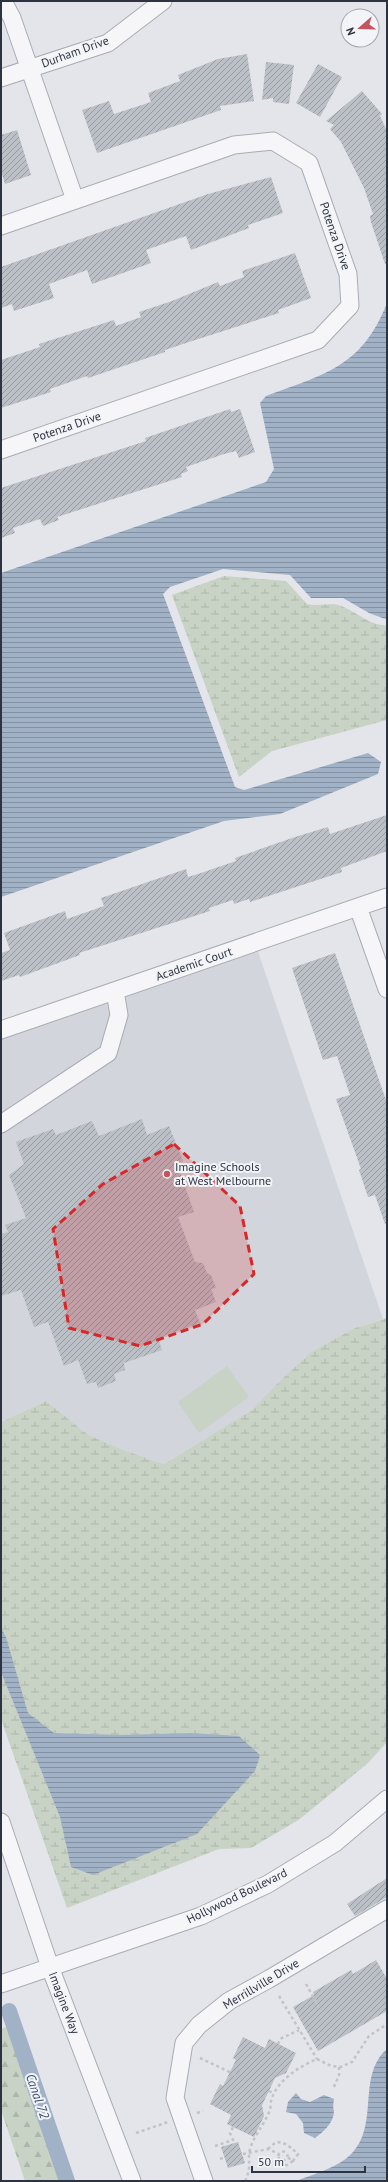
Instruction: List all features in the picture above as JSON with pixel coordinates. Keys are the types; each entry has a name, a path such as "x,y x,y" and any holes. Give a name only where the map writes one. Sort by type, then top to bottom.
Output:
{"street":[{"path":"3,1 29,68 75,200"},
{"name":"Durham Drive","path":"1,78 108,43 163,1"},
{"name":"Potenza Drive","path":"1,226 234,145 273,141 310,163 348,274 350,306 318,340 1,450"},
{"name":"Academic Court","path":"1,1030 387,897"},
{"path":"358,907 387,989"},
{"path":"1,1124 108,1053 119,1016 115,991"},
{"name":"Hollywood Boulevard","path":"1,1984 201,1916 268,1884 335,1843 387,1799"},
{"name":"Imagine Way","path":"1,1822 50,1967 132,2181"},
{"name":"Merrillville Drive","path":"204,2181 175,2098 184,2043 199,2025 229,2001 387,1909"}],"path":[{"path":"306,1984 320,2009"},
{"path":"279,1996 317,2060 327,2065 340,2067 352,2062 369,2036 387,2024"},
{"path":"278,2044 280,2039 299,2030"},
{"path":"200,2058 236,2075"},
{"path":"245,2181 251,2166 249,2153 251,2146 270,2110 274,2094 294,2071 317,2060"},
{"path":"334,2087 339,2075 340,2067"},
{"path":"269,2091 274,2094"},
{"path":"136,2133 172,2121"},
{"path":"215,2146 229,2143 233,2140 230,2133 233,2127"},
{"path":"242,2154 268,2149 276,2142 281,2142 290,2146 298,2154 294,2160 287,2165 279,2165"},
{"path":"268,2149 279,2154 279,2158 282,2160 287,2157"},
{"path":"279,2154 284,2151 287,2157 294,2160"},
{"path":"220,2159 224,2157"}],"highlighted area":[{"path":"174,1144 240,1206 254,1274 203,1324 140,1346 69,1328 53,1229 103,1184"}],"shaded area":[{"name":"Imagine Schools at West Melbourne","path":"255,943 383,1319 355,1328 253,1409 164,1464 126,1451 87,1434 46,1401 1,1422 1,1029"}],"green space":[{"path":"224,576 286,581 307,604 337,605 347,608 375,624 387,625 387,720 272,751 239,777 172,595"},
{"path":"387,1318 387,1742 368,1763 300,1819 251,1848 219,1849 67,1908 1,1719 1,1422 46,1401 87,1434 126,1451 164,1464 253,1409 310,1353 355,1328"},
{"path":"227,1366 249,1397 199,1433 178,1402"},
{"path":"20,2021 75,2181 25,2181 1,2110 1,2029"}],"water":[{"path":"387,303 387,617 385,619 369,613 343,598 311,598 290,575 223,569 170,587 163,594 235,787 244,790 368,753 381,762 378,774 280,814 224,821 1,897 1,573 266,482 274,469 260,403 266,396 324,374 353,355 366,341 377,324"},
{"path":"1,1628 6,1637 28,1713 54,1733 120,1735 191,1733 239,1736 260,1755 255,1771 197,1834 93,1875 71,1867 60,1817 1,1672"},
{"path":"387,2049 387,2181 296,2181 334,2166 353,2152 361,2140 365,2127 373,2072 378,2060"},
{"path":"296,2093 301,2099 310,2102 324,2095 334,2099 334,2115 325,2130 315,2138 304,2133 303,2123 296,2114 286,2112 288,2102"}],"building":[{"path":"247,54 254,101 220,106 221,110 97,153 82,110 109,101 114,114 151,102 148,93 180,81 178,75 218,59"},
{"path":"266,62 294,65 289,104 273,102 273,98 262,100"},
{"path":"318,64 342,77 320,117 296,103"},
{"path":"362,91 382,114 380,116 387,131 387,264 385,264 371,222 370,216 373,214 364,188 341,142 330,129 334,125 326,121"},
{"path":"17,130 31,175 5,184 1,171 1,135"},
{"path":"271,177 283,213 248,225 249,228 191,250 186,236 146,250 151,263 92,284 87,270 49,284 54,298 14,311 12,304 1,308 1,267 208,194"},
{"path":"295,253 311,298 278,310 279,313 165,350 165,352 88,378 87,376 50,389 51,392 1,408 1,360 40,347 39,344 114,320 116,326 141,317 139,312 172,301 218,282 220,286 244,277 242,271"},
{"path":"230,409 231,412 240,409 255,452 239,458 236,451 224,454 186,467 188,471 181,474 182,477 57,517 59,520 43,526 40,519 13,528 15,533 1,538 1,488 146,441 145,438"},
{"path":"387,815 387,851 341,868 342,872 250,902 249,899 234,904 233,900 209,908 210,911 79,953 80,955 20,977 19,975 1,981 1,953 10,950 4,933 65,911 67,919 104,906 101,898 186,869 188,877 236,861 235,858 295,837 328,827 330,834"},
{"path":"335,953 387,1103 387,1223 385,1224 375,1195 368,1197 359,1170 361,1169 336,1099 350,1095 337,1056 323,1060 292,968"},
{"path":"142,1119 147,1135 169,1126 183,1161 177,1164 194,1212 178,1217 195,1262 203,1263 207,1273 211,1275 216,1288 211,1289 216,1302 195,1310 200,1323 158,1338 162,1350 124,1363 125,1370 114,1374 116,1381 98,1388 96,1382 87,1384 78,1360 64,1366 48,1322 34,1327 21,1290 1,1296 1,1234 8,1232 5,1225 26,1218 9,1175 24,1164 16,1142 53,1129 56,1135 92,1121 99,1136"},
{"path":"387,1878 387,1897 355,1916 347,1904"},
{"path":"376,1960 387,1979 387,2011 318,2051 293,2007 314,1995 313,1992 351,1970 353,1974"},
{"path":"243,2037 265,2048 269,2039 296,2053 286,2073 275,2078 262,2105 264,2116 254,2137 227,2124 231,2115 210,2104 220,2084 223,2086 236,2060 233,2058"},
{"path":"238,2142 245,2163 228,2168 221,2147"}],"waterway":[{"name":"Canal 72","path":"9,2011 67,2181"}],"place":[{"name":"Imagine Schools at West Melbourne","path":"167,1174"}]}
